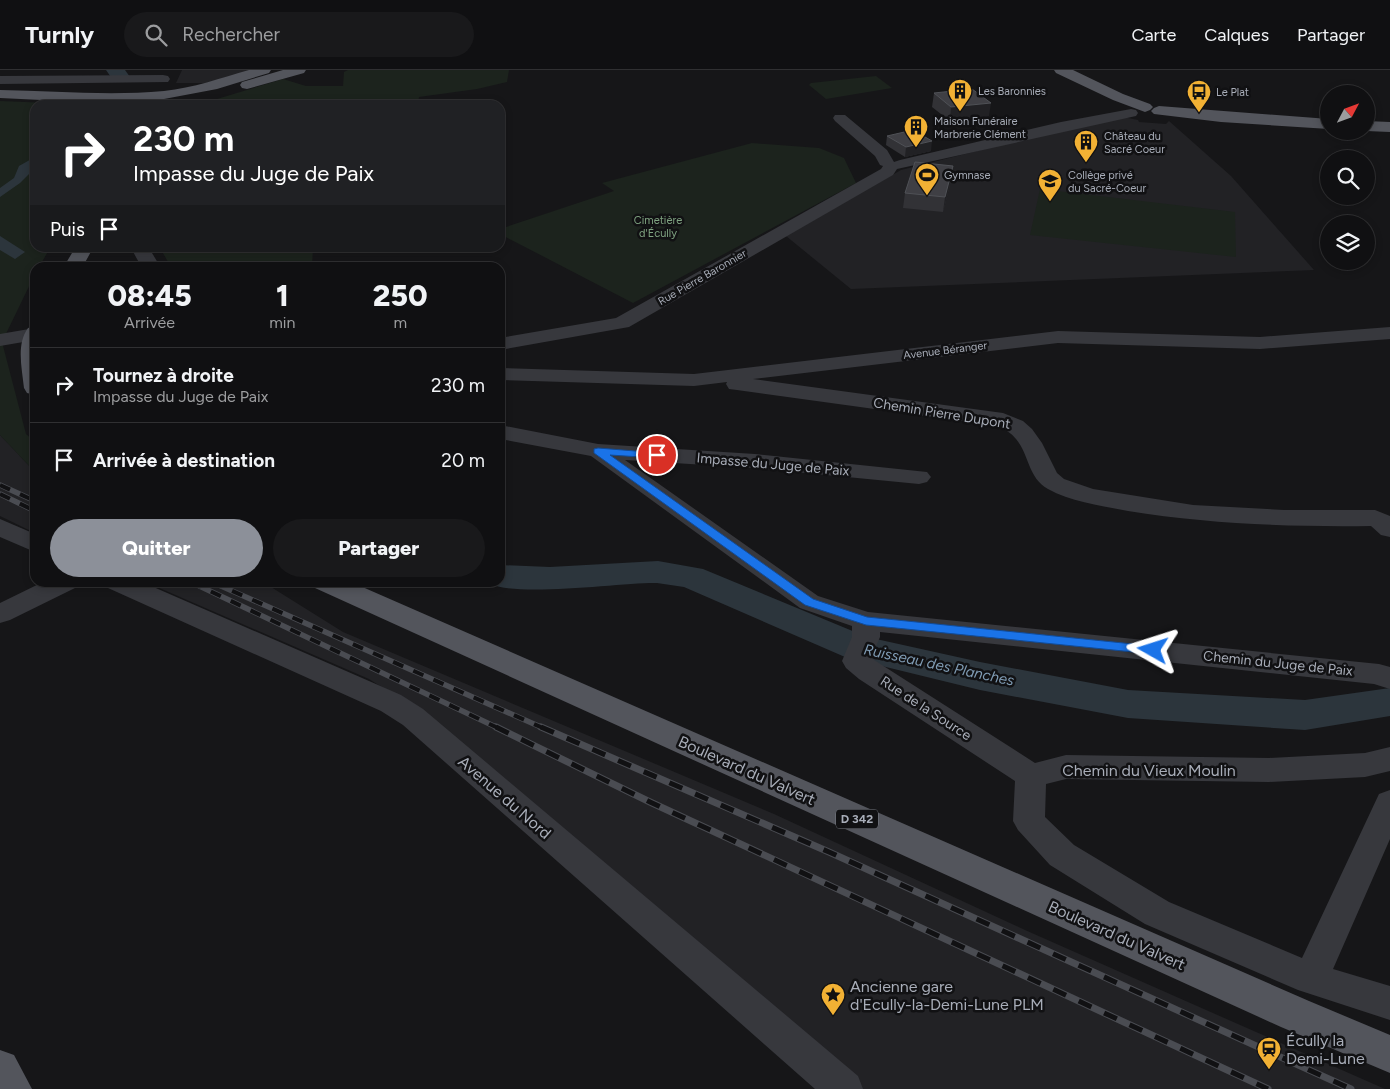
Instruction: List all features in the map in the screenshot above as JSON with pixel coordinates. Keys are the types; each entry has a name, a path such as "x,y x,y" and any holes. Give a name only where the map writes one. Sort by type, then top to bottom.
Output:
{"main road":[{"path":"260,71 256,75 261,76 299,70"},
{"path":"1060,70 1145,111 1320,123"},
{"path":"163,100 260,71"},
{"path":"201,100 287,72"},
{"path":"0,94 127,100"},
{"path":"168,100 212,95"},
{"path":"83,97 127,100"},
{"path":"100,99 130,100"},
{"path":"1375,126 1390,127"},
{"name":"Boulevard du Valvert","path":"336,587 1295,1014 1390,1054"},
{"path":"0,1069 12,1089"}],"street":[{"path":"0,80 166,74 159,100"},
{"name":"Rue Pierre Baronnier","path":"505,343 622,323 886,172 891,165 1061,127 1145,111"},
{"path":"840,118 891,165"},
{"name":"Avenue Béranger","path":"505,374 694,380 1058,337 1260,343 1390,333"},
{"path":"0,340 30,334"},
{"name":"Chemin Pierre Dupont","path":"694,380 814,393 1003,420 1015,424 1024,432 1047,477 1055,483 1111,500 1186,513 1261,517 1375,518 1382,521 1390,529"},
{"name":"Chemin du Juge de Paix","path":"505,433 598,451 862,640 1262,661 1380,674 1390,679"},
{"name":"Impasse du Juge de Paix","path":"598,451 755,461 919,477"},
{"path":"0,527 30,542"},
{"path":"0,614 56,587"},
{"name":"Avenue du Nord","path":"128,587 391,703 413,717 844,1089"},
{"name":"Rue de la Source","path":"862,640 869,672 1031,776"},
{"name":"Chemin du Vieux Moulin","path":"1031,776 1066,767 1269,770 1364,765 1390,759"},
{"path":"1031,776 1029,821 1062,855 1157,913 1311,978 1390,1003"},
{"path":"1311,978 1390,803"}],"shaded area":[{"path":"182,70 254,70 207,83 176,83"},
{"name":"Collège privé du Sacré-Coeur","path":"1123,117 1138,120 1139,122 1166,124 1169,121 1231,176 1314,270 851,289 786,236 901,170 1061,130"},
{"path":"30,160 30,173 20,183 0,197 0,188 14,178 19,166"},
{"path":"0,236 25,252 15,259 0,250"},
{"path":"0,435 30,467 30,531 0,516"},
{"path":"157,587 271,587 343,632 774,814 1025,930 1385,1089 854,1089 420,711 369,679"}],"green space":[{"path":"348,70 509,70 507,82 477,89 419,97 419,100 214,100 283,79 306,86 343,86 344,72"},
{"path":"876,76 892,88 826,99 809,85 811,83"},
{"path":"0,101 30,102 30,252 48,252 42,262 30,262 30,284 2,342 26,434 30,438 30,467 0,435"},
{"name":"Cimetière d'Écully","path":"752,143 819,148 844,158 856,183 633,303 505,237 505,227 614,191 602,183"},
{"path":"1040,189 1235,212 1236,257 1030,235"},
{"path":"162,252 313,252 312,262 168,262"}],"building":[{"path":"972,89 991,103 951,107 934,93"},
{"path":"913,130 932,141 906,147 887,136"},
{"path":"915,162 953,166 945,197 905,193"}],"waterway":[{"name":"Ruisseau des Planches","path":"115,70 121,77"},
{"name":"Ruisseau des Planches","path":"505,576 550,578 658,572 691,577 858,648 980,676 1128,704 1305,715 1390,702"}],"railway":[{"path":"0,485 30,499"},
{"path":"0,494 30,509"},
{"path":"202,587 498,728"},
{"path":"223,587 543,728"},
{"path":"496,727 650,802 1268,1089"},
{"path":"541,727 829,852 1351,1089"}],"place":[{"name":"Les Baronnies","path":"960,112"},
{"name":"Le Plat","path":"1199,113"},
{"name":"Maison Funéraire Marbrerie Clément","path":"916,148"},
{"name":"Château du Sacré Coeur","path":"1086,163"},
{"name":"Gymnase","path":"927,196"},
{"name":"Collège privé du Sacré-Coeur","path":"1050,202"},
{"name":"Ancienne gare d'Ecully-la-Demi-Lune PLM","path":"833,1016"},
{"name":"Écully la Demi-Lune","path":"1269,1070"}],"route":[{"path":"657,455 598,451 809,602 866,621 1153,650"}]}
